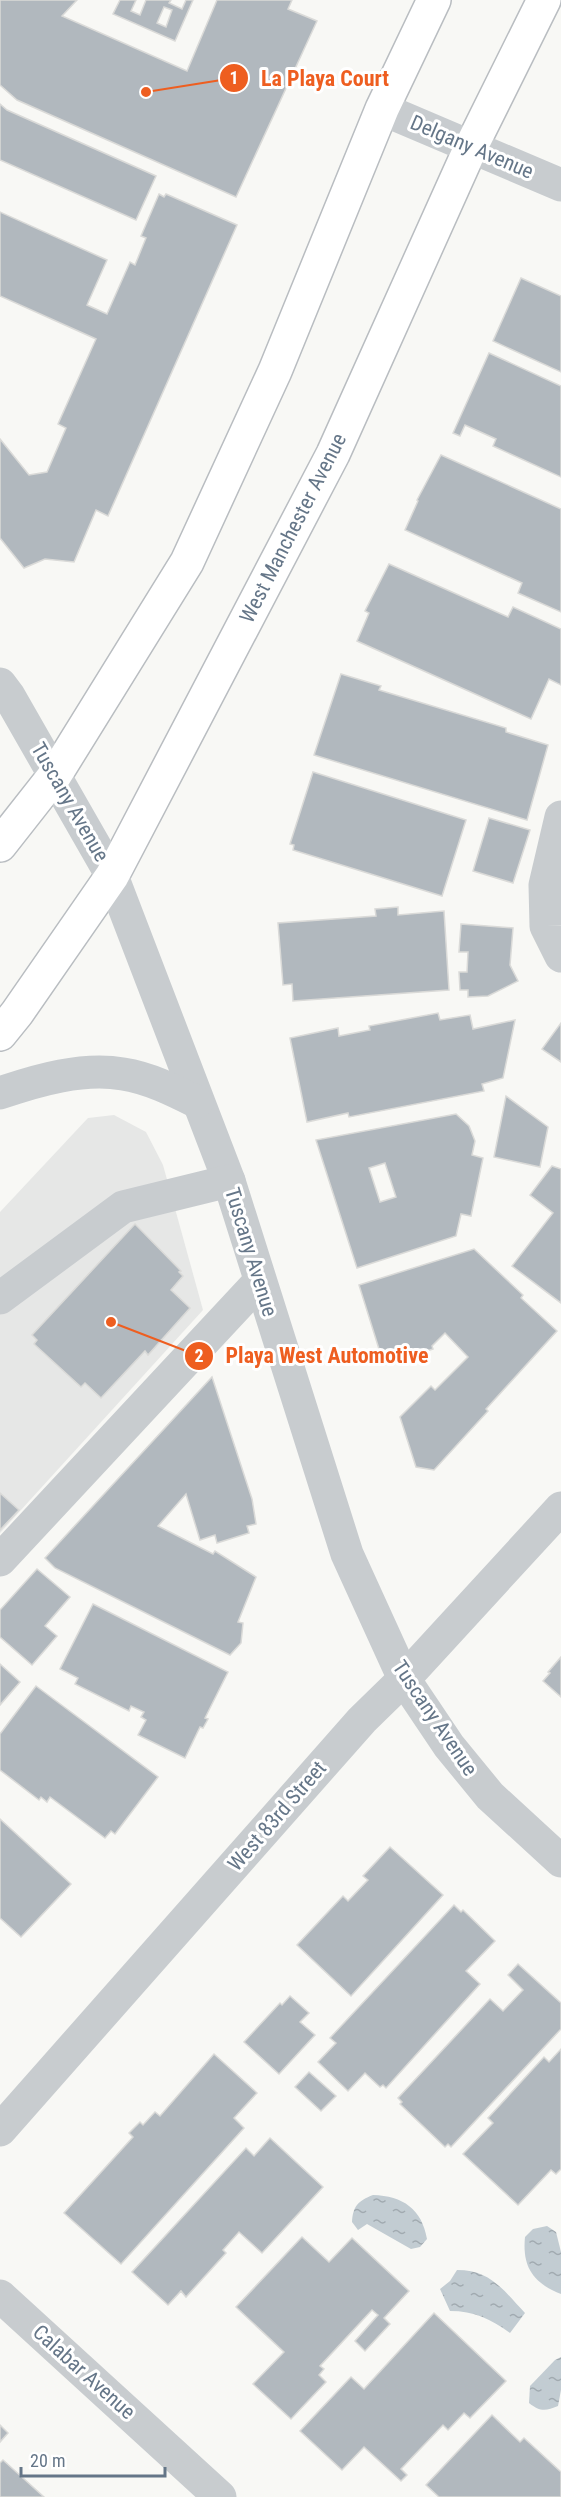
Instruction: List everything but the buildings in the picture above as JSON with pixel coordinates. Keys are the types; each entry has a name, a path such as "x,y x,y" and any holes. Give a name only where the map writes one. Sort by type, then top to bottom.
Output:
{"main road":[{"path":"0,845 55,775 187,562 275,371 382,109 434,0"},
{"name":"West Manchester Avenue","path":"0,1034 112,876 333,454 471,147 544,0"}],"street":[{"name":"Delgany Avenue","path":"382,109 561,185"},
{"name":"Tuscany Avenue","path":"0,684 112,876 229,1181 347,1554 404,1679 449,1746 490,1796 561,1861"},
{"path":"561,817 545,885 546,926 561,956"},
{"path":"0,1093 64,1075 97,1072 123,1074 163,1085 197,1102"},
{"path":"0,1298 123,1207 229,1181"},
{"path":"0,1560 259,1281"},
{"name":"West 83rd Street","path":"0,2130 362,1720 404,1679 561,1508"},
{"name":"Calabar Avenue","path":"0,2296 220,2497"}],"shaded area":[{"path":"114,1115 146,1132 163,1165 203,1310 0,1533 0,1212 88,1118"}],"water":[{"path":"373,2195 402,2201 416,2212 427,2239 420,2247 411,2249 367,2224 358,2230 352,2222 355,2208 360,2202"},
{"path":"547,2226 556,2232 561,2252 561,2294 543,2285 531,2273 525,2257 525,2237 533,2229"},
{"path":"457,2270 479,2273 496,2283 525,2313 510,2333 482,2317 467,2312 450,2311 440,2289 450,2281"},
{"path":"561,2357 561,2390 558,2406 546,2410 536,2408 529,2403 530,2386 555,2360"}],"place":[{"name":"La Playa Court","path":"146,92"},
{"name":"Playa West Automotive","path":"111,1322"}]}
